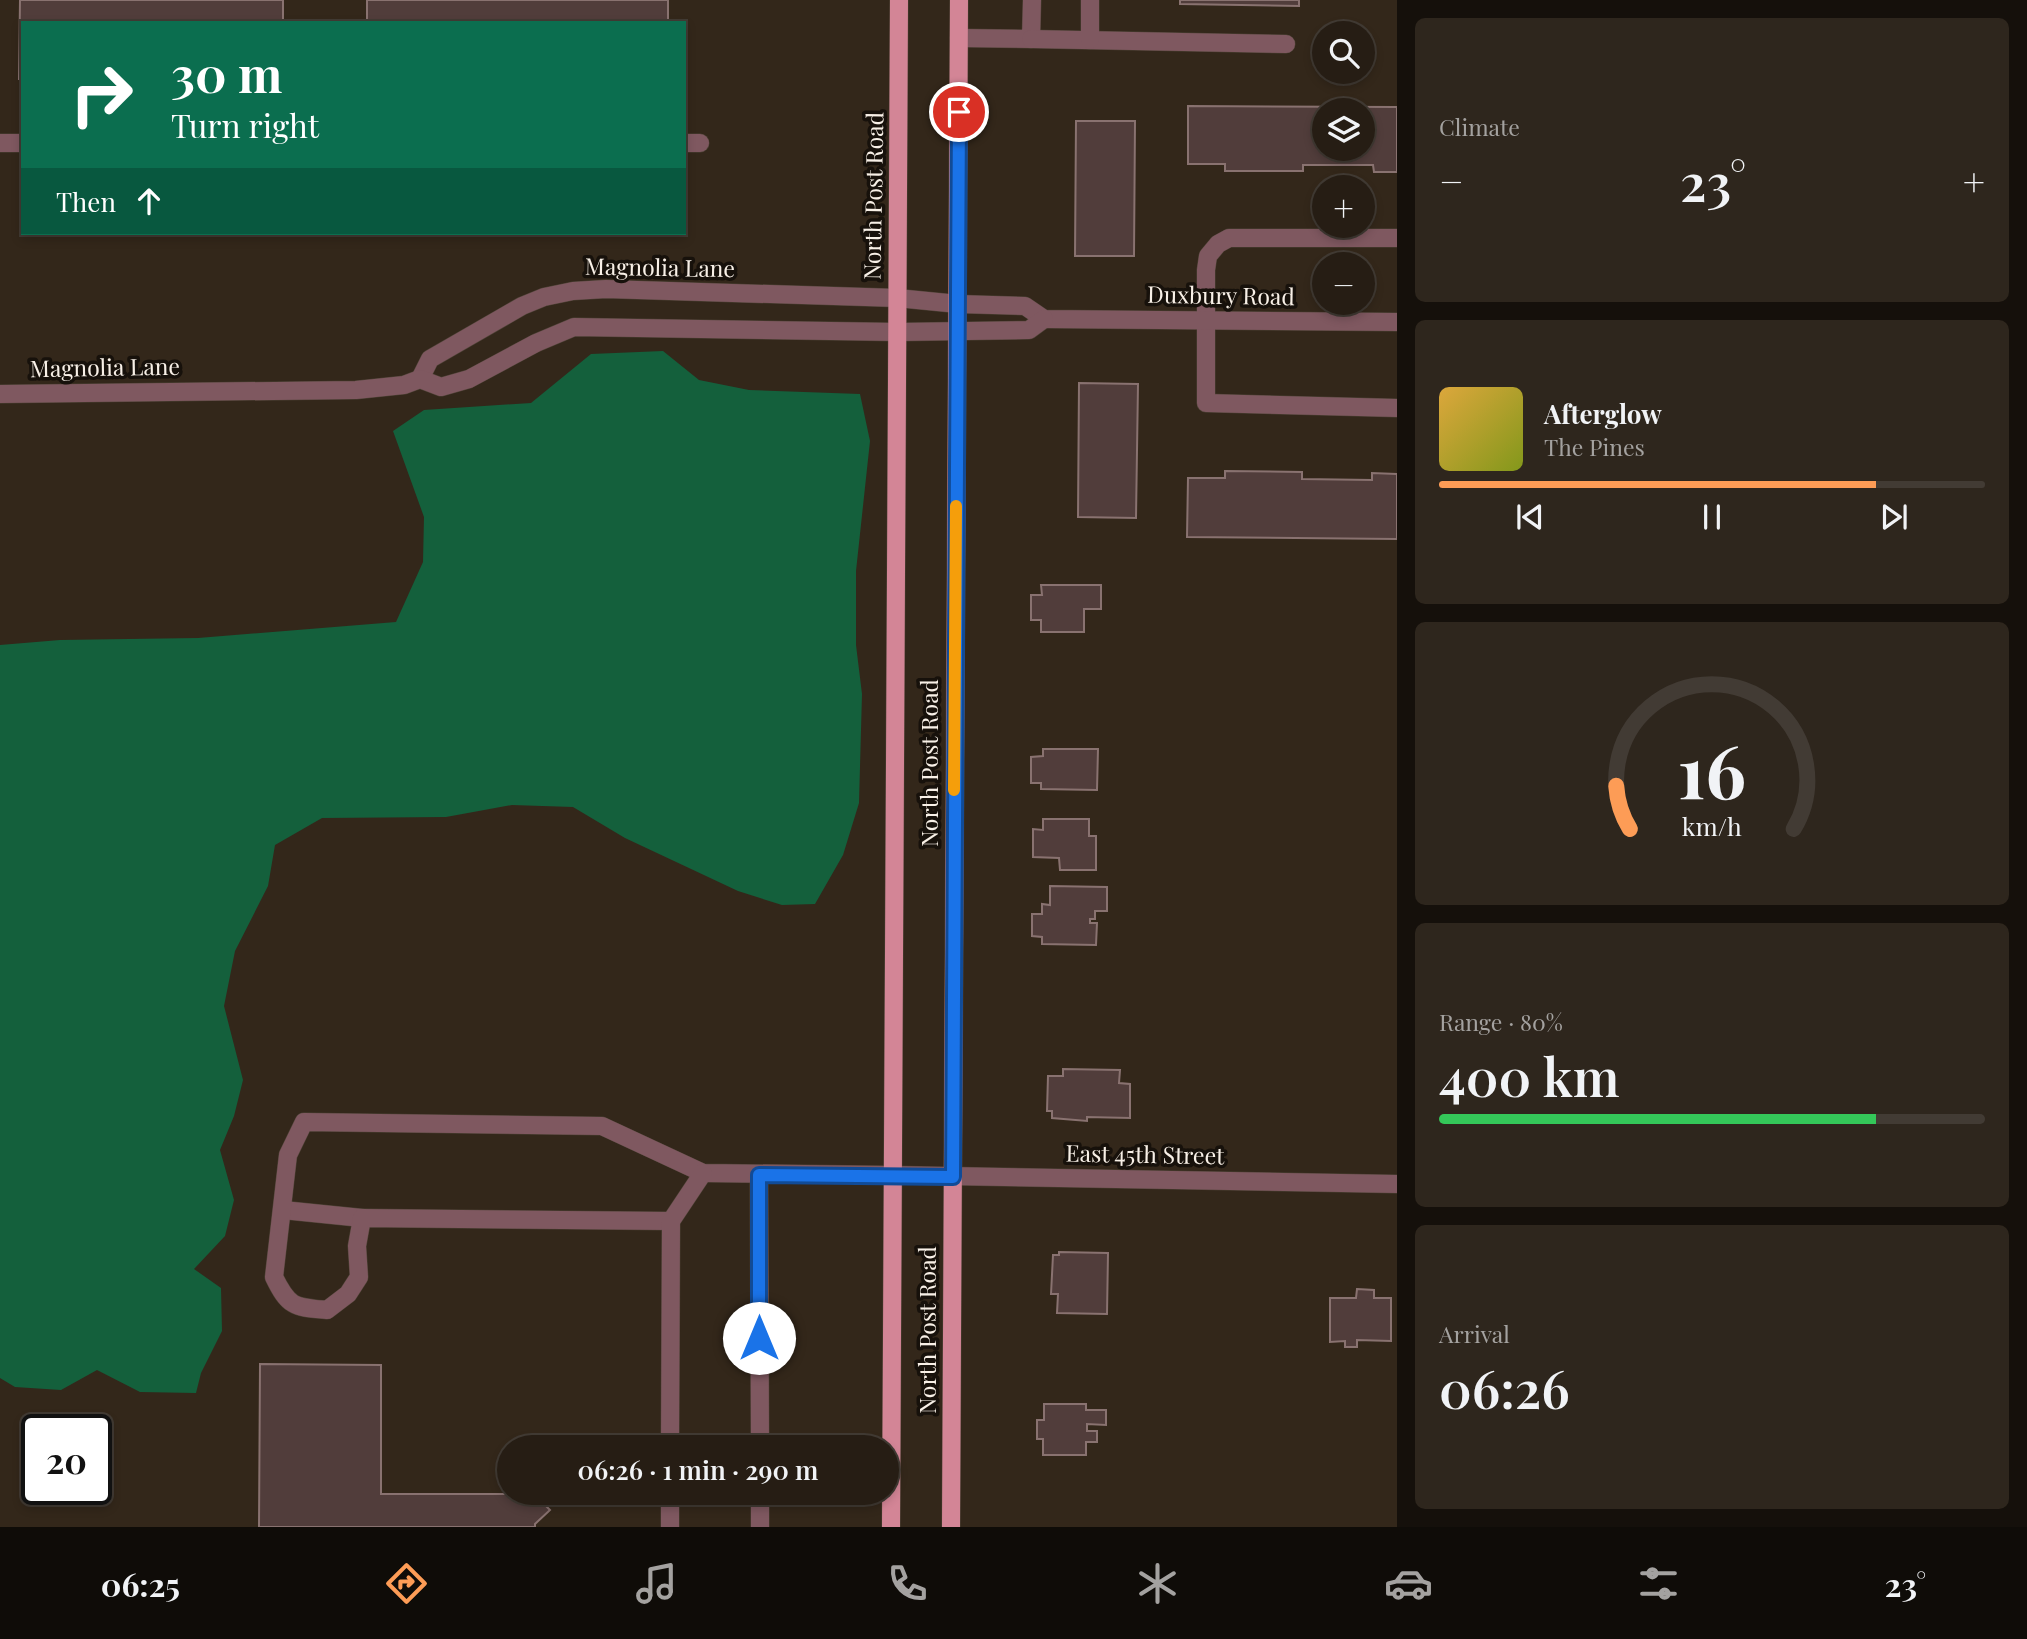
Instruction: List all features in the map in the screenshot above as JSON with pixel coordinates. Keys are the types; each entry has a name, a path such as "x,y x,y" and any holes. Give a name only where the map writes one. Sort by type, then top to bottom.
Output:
{"main road":[{"name":"North Post Road","path":"891,1527 899,0"},
{"name":"North Post Road","path":"951,1527 959,0"}],"street":[{"path":"1031,39 1032,0"},
{"path":"1090,0 1090,40"},
{"path":"959,38 1286,44"},
{"path":"0,144 21,144"},
{"path":"1397,238 1229,238 1218,244 1209,256 1206,270 1205,320 1206,403 1397,408"},
{"name":"Magnolia Lane","path":"420,379 430,359 522,306 544,297 573,291 606,289 928,301"},
{"name":"Duxbury Road","path":"928,301 1025,306 1044,319 1397,322"},
{"name":"Duxbury Road","path":"929,332 1029,331 1044,319"},
{"name":"Magnolia Lane","path":"0,394 356,390 404,385 420,379 441,387 469,379 574,327 929,332"},
{"path":"362,1218 356,1246 359,1277 348,1294 327,1310 298,1308 283,1294 274,1277 288,1155 304,1122 602,1126 703,1172 671,1221 670,1435"},
{"name":"East 45th Street","path":"703,1172 1397,1184"},
{"path":"759,1175 760,1435"},
{"path":"283,1210 362,1218 671,1221"},
{"path":"670,1505 670,1527"},
{"path":"760,1505 760,1527"}],"green space":[{"path":"663,351 699,380 749,390 860,394 870,441 856,571 856,645 862,694 859,803 843,855 815,904 782,905 738,891 625,838 573,807 512,805 446,817 322,818 275,845 268,886 235,951 224,1006 243,1080 234,1116 220,1150 234,1200 225,1236 194,1269 221,1288 222,1331 201,1373 196,1393 140,1392 97,1370 61,1390 15,1387 0,1378 0,645 60,640 198,638 396,622 423,562 424,517 393,431 424,410 531,403 591,354"}],"building":[{"path":"20,0 283,0 283,21 21,21 19,79"},
{"path":"367,0 668,0 668,21 367,21"},
{"path":"1180,0 1299,0 1299,6 1180,4"},
{"path":"1188,106 1312,107 1312,161 1375,161 1375,107 1397,107 1397,172 1374,172 1373,165 1303,165 1303,171 1225,171 1225,164 1188,164"},
{"path":"1076,121 1135,121 1134,256 1075,256"},
{"path":"1079,383 1138,384 1136,518 1078,517"},
{"path":"1225,471 1302,472 1302,479 1372,480 1372,473 1397,474 1397,539 1187,537 1188,478 1225,478"},
{"path":"1041,585 1101,585 1101,609 1084,609 1084,632 1041,632 1041,620 1031,620 1031,595 1042,595"},
{"path":"1043,749 1098,749 1097,790 1041,789 1041,783 1031,783 1031,757 1043,756"},
{"path":"1043,819 1089,819 1089,836 1096,836 1096,870 1060,870 1059,858 1033,857 1033,829 1043,830"},
{"path":"1050,886 1107,887 1107,911 1095,911 1095,919 1090,919 1090,923 1097,923 1096,945 1042,944 1042,937 1032,936 1032,914 1042,914 1042,904 1050,905"},
{"path":"1063,1069 1120,1070 1119,1083 1130,1084 1130,1118 1087,1117 1087,1121 1052,1118 1052,1111 1047,1111 1048,1076 1063,1076"},
{"path":"1059,1252 1108,1253 1107,1314 1057,1313 1058,1294 1051,1294 1053,1255 1059,1255"},
{"path":"1357,1289 1374,1290 1374,1298 1391,1298 1391,1341 1357,1340 1357,1347 1345,1347 1345,1341 1330,1342 1330,1298 1356,1298"},
{"path":"260,1364 381,1365 381,1494 497,1494 497,1505 545,1505 550,1510 535,1527 259,1527"},
{"path":"1044,1404 1086,1404 1086,1410 1106,1410 1106,1425 1087,1424 1087,1431 1097,1431 1097,1442 1086,1442 1086,1455 1043,1455 1043,1439 1037,1439 1037,1420 1044,1420"}],"slow traffic":[{"path":"954,790 956,506"}],"route":[{"path":"759,1338 759,1175 953,1177 959,112"}]}
